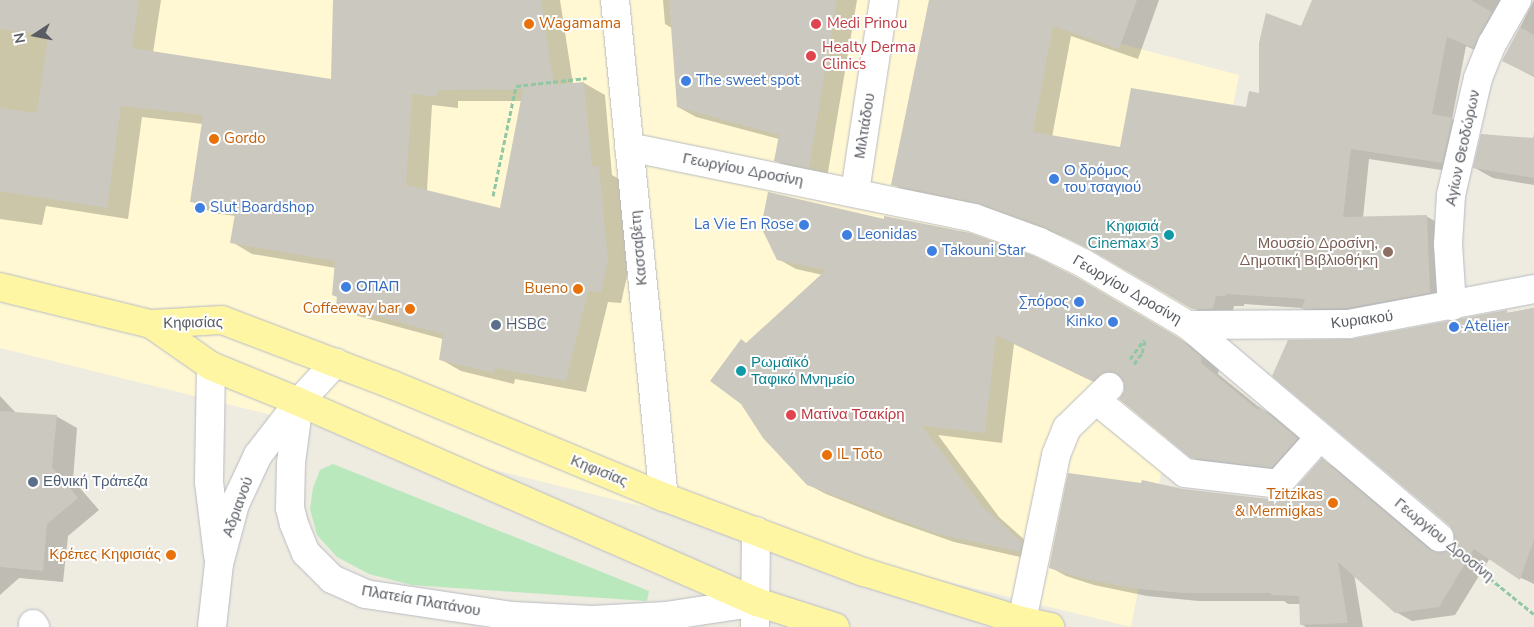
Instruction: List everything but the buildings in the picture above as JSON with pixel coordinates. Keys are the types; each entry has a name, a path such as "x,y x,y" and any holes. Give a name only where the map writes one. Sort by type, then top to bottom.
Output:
{"main road":[{"name":"Κηφισίας","path":"0,288 151,324 222,320 336,362 664,497 896,584 1022,621 1050,627"},
{"name":"Κηφισίας","path":"151,324 211,366 299,402 756,615 834,627"}],"street":[{"name":"Κασσαβέτη","path":"614,0 664,497"},
{"name":"Μιλτιάδου","path":"855,192 884,0"},
{"name":"Αγίων Θεοδώρων","path":"1452,306 1448,244 1451,195 1478,78 1492,44 1517,0"},
{"name":"Γεωργίου Δροσίνη","path":"629,147 974,218 1040,242 1083,263 1177,318 1439,537"},
{"name":"Κυριακού","path":"1177,318 1349,324 1534,289"},
{"path":"299,402 336,362"},
{"path":"211,366 209,482 219,564"},
{"path":"1022,621 1056,455 1067,428 1105,396 1184,472 1278,484 1320,437"},
{"name":"Αδριανού","path":"212,627 219,564 236,504 258,455 299,402"},
{"name":"Πλατεία Πλατάνου","path":"299,402 291,463 290,508 294,524 306,553 332,579 365,594 512,616 584,620 666,616 756,615"},
{"path":"756,531 756,615"}],"path":[{"path":"493,196 516,86 622,74"},
{"path":"1105,396 1177,318"},
{"name":"Γεωργίου Δροσίνη","path":"1439,537 1534,614"}],"shaded area":[{"path":"0,0 954,0 1239,75 1131,627 0,348"}],"green space":[{"path":"333,464 649,591 647,601 412,585 369,574 337,557 317,535 310,509 313,488 320,470"}],"place":[{"name":"Wagamama","path":"529,24"},
{"name":"Medi Prinou","path":"816,24"},
{"name":"Healty Derma Clinics","path":"811,56"},
{"name":"The sweet spot","path":"686,81"},
{"name":"Gordo","path":"214,139"},
{"name":"Ο δρόμος του τσαγιού","path":"1054,179"},
{"name":"Slut Boardshop","path":"200,208"},
{"name":"La Vie En Rose","path":"804,225"},
{"name":"Leonidas","path":"847,235"},
{"name":"Κηφισιά Cinemax 3","path":"1169,235"},
{"name":"Takouni Star","path":"932,251"},
{"name":"Μουσείο Δροσίνη, Δημοτική Βιβλιοθήκη","path":"1388,252"},
{"name":"ΟΠΑΠ","path":"346,287"},
{"name":"Bueno","path":"578,289"},
{"name":"Σπόρος","path":"1079,302"},
{"name":"Coffeeway bar","path":"410,309"},
{"name":"Kinko","path":"1113,322"},
{"name":"HSBC","path":"496,325"},
{"name":"Atelier","path":"1454,327"},
{"name":"Ρωμαϊκό Ταφικό Μνημείο","path":"741,371"},
{"name":"Ματίνα Τσακίρη","path":"791,415"},
{"name":"IL Toto","path":"827,455"},
{"name":"Εθνική Τράπεζα","path":"33,482"},
{"name":"Tzitzikas & Mermigkas","path":"1333,503"},
{"name":"Κρέπες Κηφισιάς","path":"171,555"}]}
